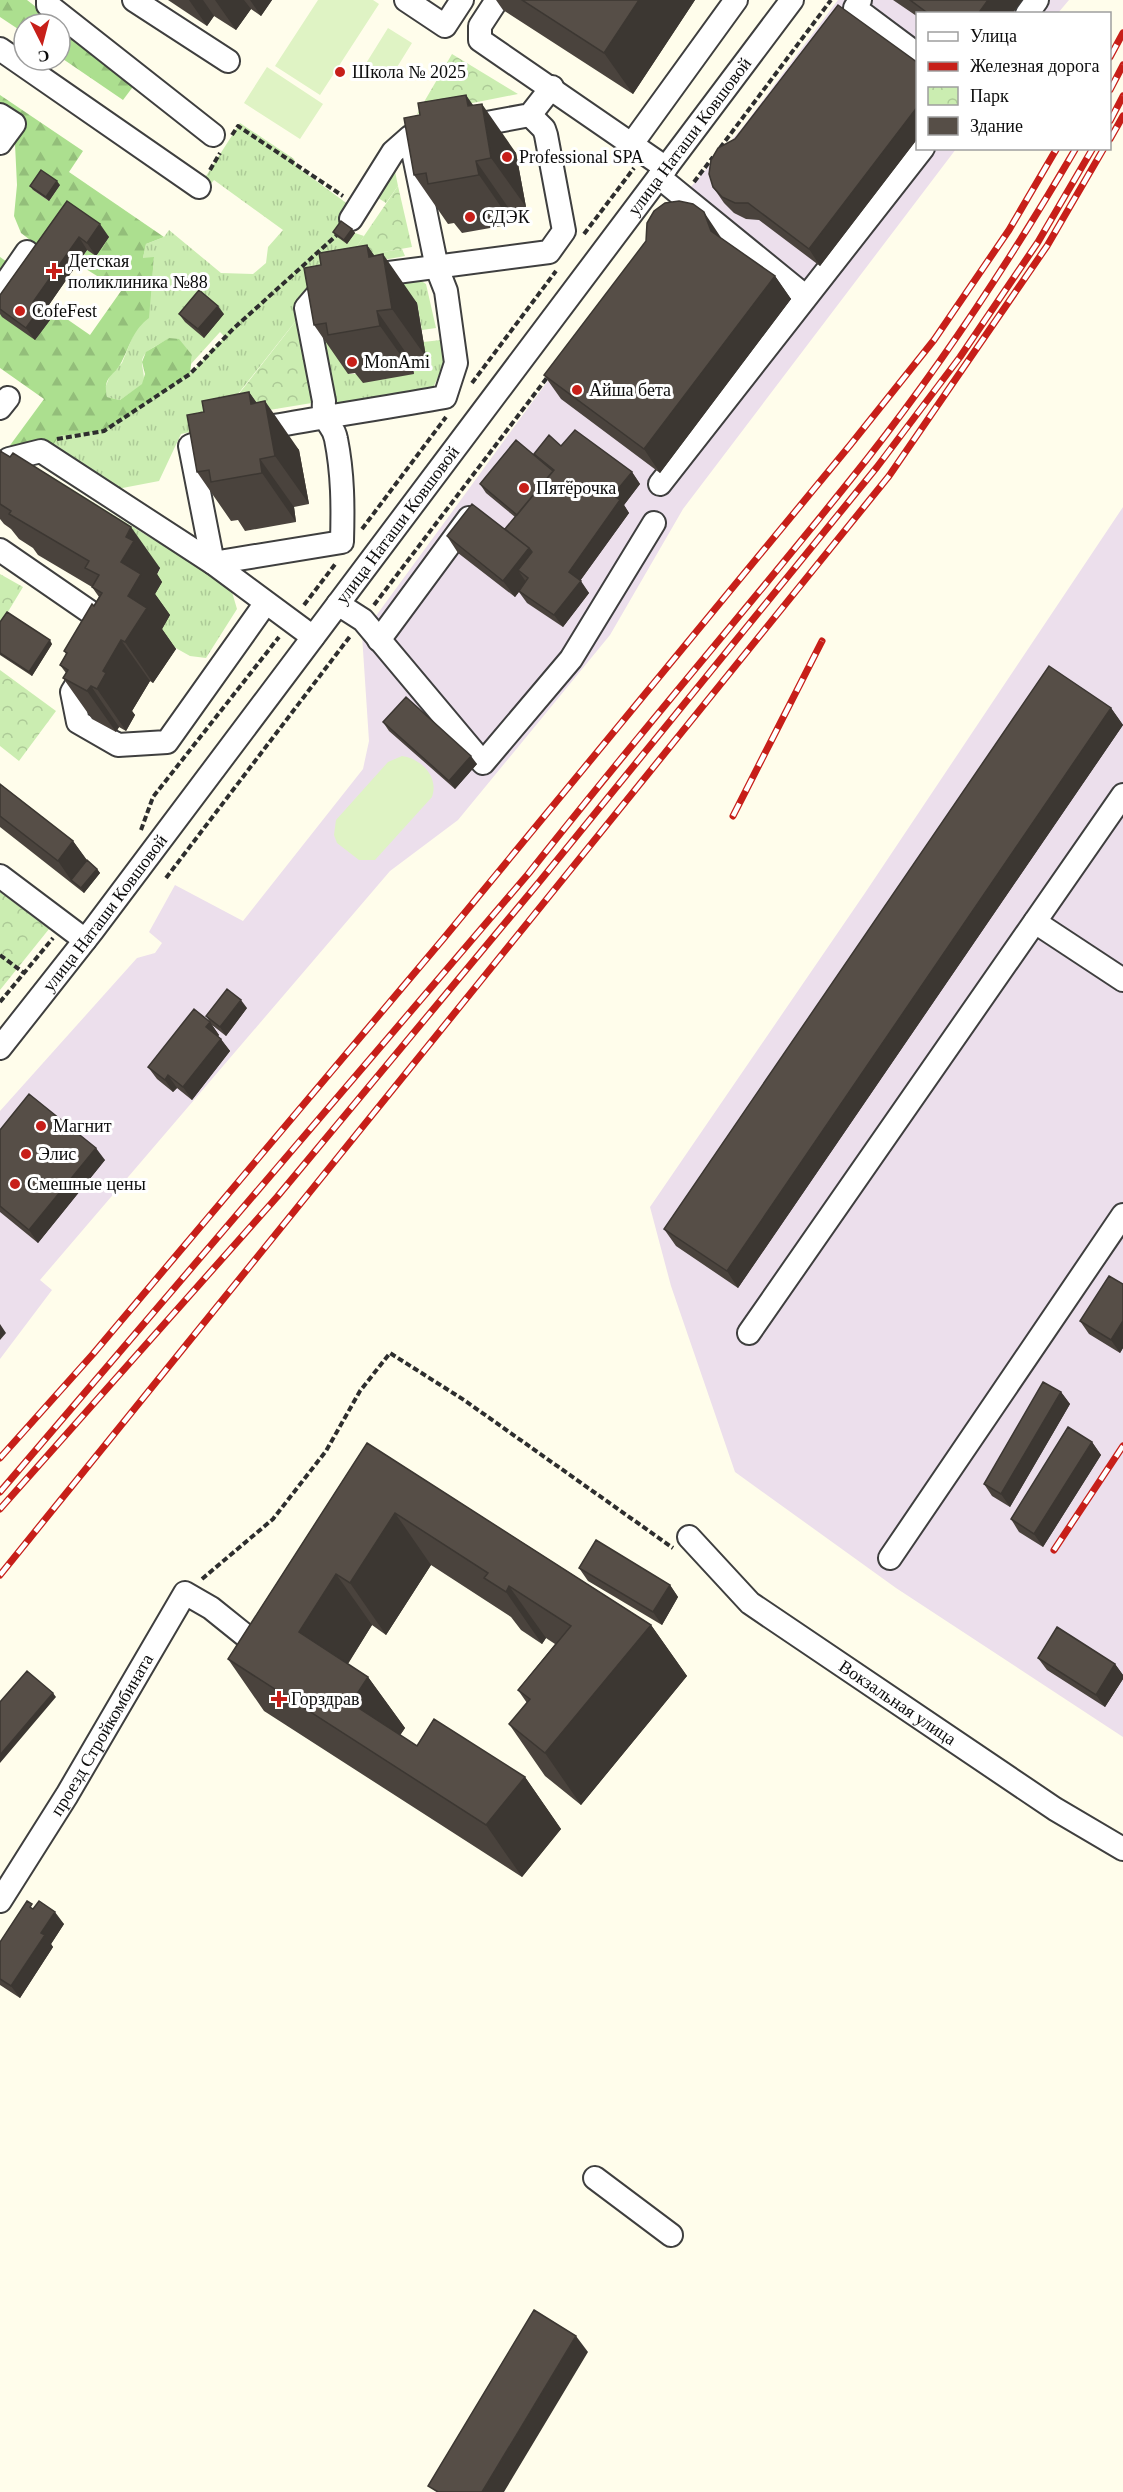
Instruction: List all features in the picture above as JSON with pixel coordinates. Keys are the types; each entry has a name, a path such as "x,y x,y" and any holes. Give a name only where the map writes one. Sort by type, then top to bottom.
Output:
{"street":[{"path":"48,0 48,4 223,139"},
{"path":"134,0 228,61"},
{"path":"406,0 446,26 480,40 552,87 638,150 683,196 805,296"},
{"path":"446,26 462,0"},
{"path":"480,40 480,26 497,0"},
{"path":"638,150 736,0"},
{"name":"улица Наташи Ковшовой","path":"3,1038 84,940 792,0"},
{"path":"860,0 855,8 916,54"},
{"path":"0,49 199,187"},
{"path":"355,212 393,152 427,134 530,115 552,87"},
{"path":"0,115 14,124 0,143"},
{"path":"345,544 344,489 335,435 323,417 324,401 306,308 330,279 437,268 549,252 564,231 546,135 544,129 530,115"},
{"path":"427,134 437,268 446,291 456,363 450,401"},
{"path":"660,484 921,150"},
{"path":"0,291 27,252"},
{"path":"213,562 190,446 213,437 323,417 450,401 476,420"},
{"path":"0,472 9,459 41,451 213,562 265,604 313,637"},
{"path":"379,640 473,512"},
{"path":"338,604 363,620 483,763 571,659 654,523"},
{"path":"213,562 345,544 371,560"},
{"path":"0,550 106,623 107,634 72,692 78,722 118,745 167,741 265,604"},
{"path":"749,1333 1123,795"},
{"path":"0,876 84,940"},
{"path":"1035,922 1123,980"},
{"path":"890,1558 1123,1215"},
{"name":"Вокзальная улица","path":"681,1543 750,1604 1055,1809 1123,1849"},
{"path":"185,1593 211,1608 257,1645"},
{"name":"проезд Стройкомбината","path":"0,1900 67,1795 185,1593"},
{"path":"595,2178 671,2235"}],"path":[{"path":"683,196 831,0"},
{"path":"46,454 58,436 104,431 190,374 233,329 336,236 355,212 238,126 223,139 199,187"},
{"path":"581,238 638,150"},
{"path":"141,831 153,797 291,622 450,401 560,266"},
{"path":"166,878 549,374"},
{"path":"0,1002 64,925"},
{"path":"0,956 24,973"},
{"path":"185,1593 273,1519 326,1451 360,1391 390,1353 681,1543"}],"shaded area":[{"path":"838,0 1069,0 1059,12 916,12 916,150 955,150 683,509 610,635 458,820 390,871 40,1280 52,1290 0,1359 0,1111 137,958 155,953 162,943 149,932 175,885 243,921 363,769 369,741 362,635 683,196 742,128"},
{"path":"1123,507 1123,1737 896,1588 735,1472 671,1286 650,1207 865,893"}],"green space":[{"path":"0,0 27,0 42,12 12,12 12,25 0,17"},
{"path":"318,0 373,0 379,4 320,95 275,66"},
{"path":"388,28 412,43 389,80 365,65"},
{"path":"72,35 135,84 123,100 72,65"},
{"path":"452,54 518,94 417,114"},
{"path":"267,67 323,104 300,139 244,103"},
{"path":"0,95 83,151 69,172 164,237 146,244 143,258 154,257 149,318 136,332 119,366 108,380 107,397 120,400 142,384 145,374 142,362 146,352 169,338 179,339 192,355 190,374 104,431 59,436 51,448 0,459 44,399 0,368 0,257 30,278 42,314 48,306 90,335 121,291 78,264 87,250 96,255 109,237 47,253 21,233 14,216 17,185 14,124 0,113","holes":["60,185 49,201 33,190"]},
{"path":"240,123 294,159 296,166 353,208 347,244 355,233 364,236 350,257 402,249 405,256 339,268 311,288 293,308 306,308 212,427 181,434 159,481 112,490 51,448 58,436 104,431 190,374 225,337 220,332 191,364 192,355 169,338 144,355 142,359 143,384 120,400 107,397 105,388 111,373 122,363 151,291 154,258 143,258 146,244 164,237 169,230 221,273 253,274 266,263 268,247 283,230 214,180 205,191 199,187"},
{"path":"394,166 398,186 386,203 375,196"},
{"path":"398,186 412,247 349,258"},
{"path":"415,277 426,284 436,328 422,330 417,303 348,374 414,374 411,360 426,357 423,342 441,340 444,364 432,390 339,407 331,398 320,322 339,290"},
{"path":"306,308 324,401 220,418"},
{"path":"23,473 46,473 193,564 232,592 237,609 206,658 190,656 156,637 152,594 160,569"},
{"path":"0,574 23,587 0,625"},
{"path":"0,670 56,711 19,761 0,746"},
{"path":"402,756 416,761 427,770 433,783 432,797 375,860 359,860 337,843 334,835 336,820 388,762"},
{"path":"0,892 49,929 0,990"}],"building":[{"path":"522,0 639,0 604,53"},
{"path":"910,0 988,0 979,12 926,12"},
{"path":"838,5 916,62 916,109 809,249 748,203 735,203 722,197 713,187 709,174 711,160 718,148 735,139"},
{"path":"466,95 468,106 482,104 491,158 476,161 479,175 428,184 426,173 414,175 404,118 420,115 418,103"},
{"path":"41,170 57,181 46,197 30,186"},
{"path":"67,201 100,224 87,243 79,237 33,302 41,307 26,328 0,309 0,295"},
{"path":"679,201 693,204 704,212 711,231 775,276 644,449 544,375 646,241 647,223 654,211 665,203"},
{"path":"341,221 352,229 344,240 333,232"},
{"path":"367,245 369,257 383,254 392,309 377,311 380,326 328,335 326,323 314,325 304,268 321,265 319,253"},
{"path":"199,290 218,306 198,329 179,314"},
{"path":"249,392 251,404 265,401 275,456 260,459 262,473 211,482 209,470 197,472 187,415 204,412 202,401"},
{"path":"575,430 632,472 613,495 620,500 569,572 581,581 554,615 519,591 528,578 518,570 532,552 505,529 554,470 534,454 549,435 561,446"},
{"path":"516,440 553,471 517,515 480,484"},
{"path":"0,451 10,457 13,453 131,527 126,537 134,541 121,562 141,574 128,596 147,608 125,642 121,640 103,671 106,673 97,689 91,686 87,691 63,678 68,670 60,665 67,653 64,651 92,604 94,606 102,593 92,587 99,575 85,568 89,561 9,514 11,511 0,504"},
{"path":"472,504 529,548 503,581 447,536"},
{"path":"7,612 50,640 29,672 0,653 0,622"},
{"path":"1049,666 1111,708 727,1271 664,1229"},
{"path":"406,697 471,756 449,781 383,722"},
{"path":"0,784 73,841 58,861 0,816"},
{"path":"87,860 97,869 81,888 71,880"},
{"path":"227,989 241,1000 220,1027 206,1016"},
{"path":"194,1009 210,1022 206,1027 221,1039 183,1087 168,1075 165,1080 148,1067"},
{"path":"29,1094 96,1148 29,1230 0,1206 0,1130"},
{"path":"1109,1276 1123,1284 1123,1321 1111,1340 1080,1321"},
{"path":"1043,1382 1061,1392 1001,1494 984,1484"},
{"path":"1068,1427 1092,1442 1034,1534 1011,1519"},
{"path":"367,1443 651,1625 545,1753 509,1724 530,1699 518,1690 571,1626 509,1586 506,1592 484,1578 488,1573 395,1513 350,1583 336,1574 299,1632 368,1677 351,1703 417,1746 434,1719 525,1777 486,1825 228,1659"},
{"path":"596,1540 670,1585 653,1612 579,1568"},
{"path":"1057,1627 1115,1664 1096,1695 1038,1658"},
{"path":"27,1671 53,1693 0,1755 0,1702"},
{"path":"27,1901 32,1904 30,1907 33,1909 39,1901 55,1912 41,1933 45,1935 11,1986 0,1979 0,1942"},
{"path":"534,2310 576,2336 482,2492 438,2492 428,2486"}],"railway":[{"path":"1111,55 1123,33"},
{"path":"1111,88 1123,65"},
{"path":"1111,119 1123,96"},
{"path":"1111,137 1123,116"},
{"path":"0,1458 93,1354 444,938 851,444 934,340 1009,230 1056,150"},
{"path":"0,1492 529,873 867,459 896,422 977,307 1075,150"},
{"path":"0,1509 277,1197 540,881 877,467 960,357 1038,242 1092,150"},
{"path":"0,1575 889,476 1047,246 1103,150"},
{"path":"733,816 822,641"},
{"path":"1054,1550 1123,1446"}],"place":[{"name":"Школа № 2025","path":"340,72"},
{"name":"Professional SPA","path":"507,157"},
{"name":"СДЭК","path":"470,217"},
{"name":"Детская поликлиника №88","path":"54,271"},
{"name":"CofeFest","path":"20,311"},
{"name":"MonAmi","path":"352,362"},
{"name":"Айша бета","path":"577,390"},
{"name":"Пятёрочка","path":"524,488"},
{"name":"Магнит","path":"41,1126"},
{"name":"Элис","path":"26,1154"},
{"name":"Смешные цены","path":"15,1184"},
{"name":"Горздрав","path":"279,1699"}]}
